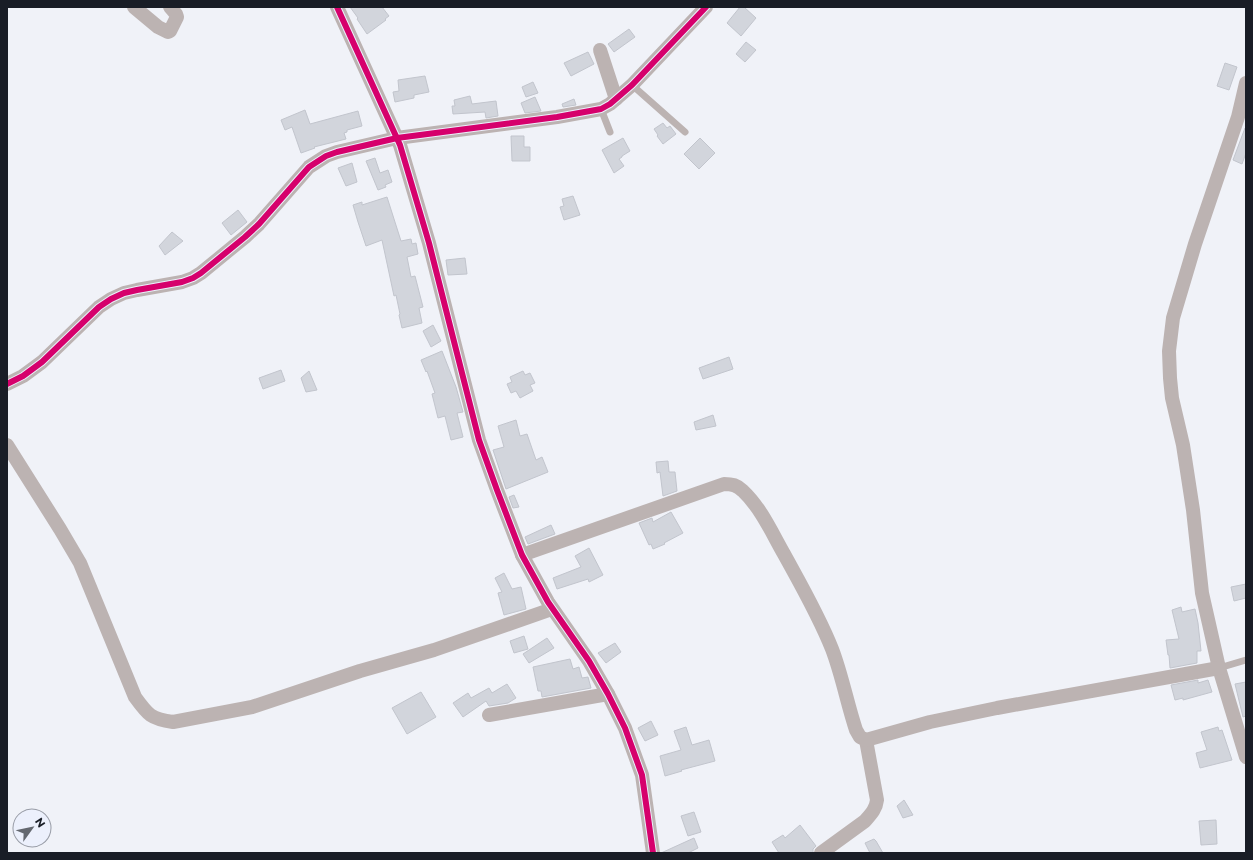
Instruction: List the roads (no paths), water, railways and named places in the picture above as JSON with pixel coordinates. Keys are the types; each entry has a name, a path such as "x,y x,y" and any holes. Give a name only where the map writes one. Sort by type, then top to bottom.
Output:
{"street":[{"path":"134,7 158,27 168,32 170,31 177,17 170,7"},
{"path":"337,7 397,138 429,243 479,440 497,490 522,555 552,609 589,660 625,728 642,775 653,853"},
{"path":"7,384 23,376 42,362 99,307 111,299 124,293 182,282 201,273 250,233 317,161 337,152 397,138 549,118 601,109 610,104 632,85 706,7"},
{"path":"600,50 616,98"},
{"path":"1246,83 1238,117 1195,244 1173,318 1169,351 1172,398 1183,445 1189,481 1202,593 1219,668 1246,757"},
{"path":"7,445 80,563 135,697 147,714 160,720 173,722 252,707 360,671 434,650 552,609"},
{"path":"522,555 724,484 735,485 749,497 765,520 804,588 832,649 856,730 860,737 866,740 930,722 997,708 1219,668"},
{"path":"489,714 608,694"},
{"path":"821,853 865,821 876,806 878,800 866,740"}],"lane":[{"path":"632,85 685,132"},
{"path":"601,109 610,132"},
{"path":"1219,668 1246,660"}]}
